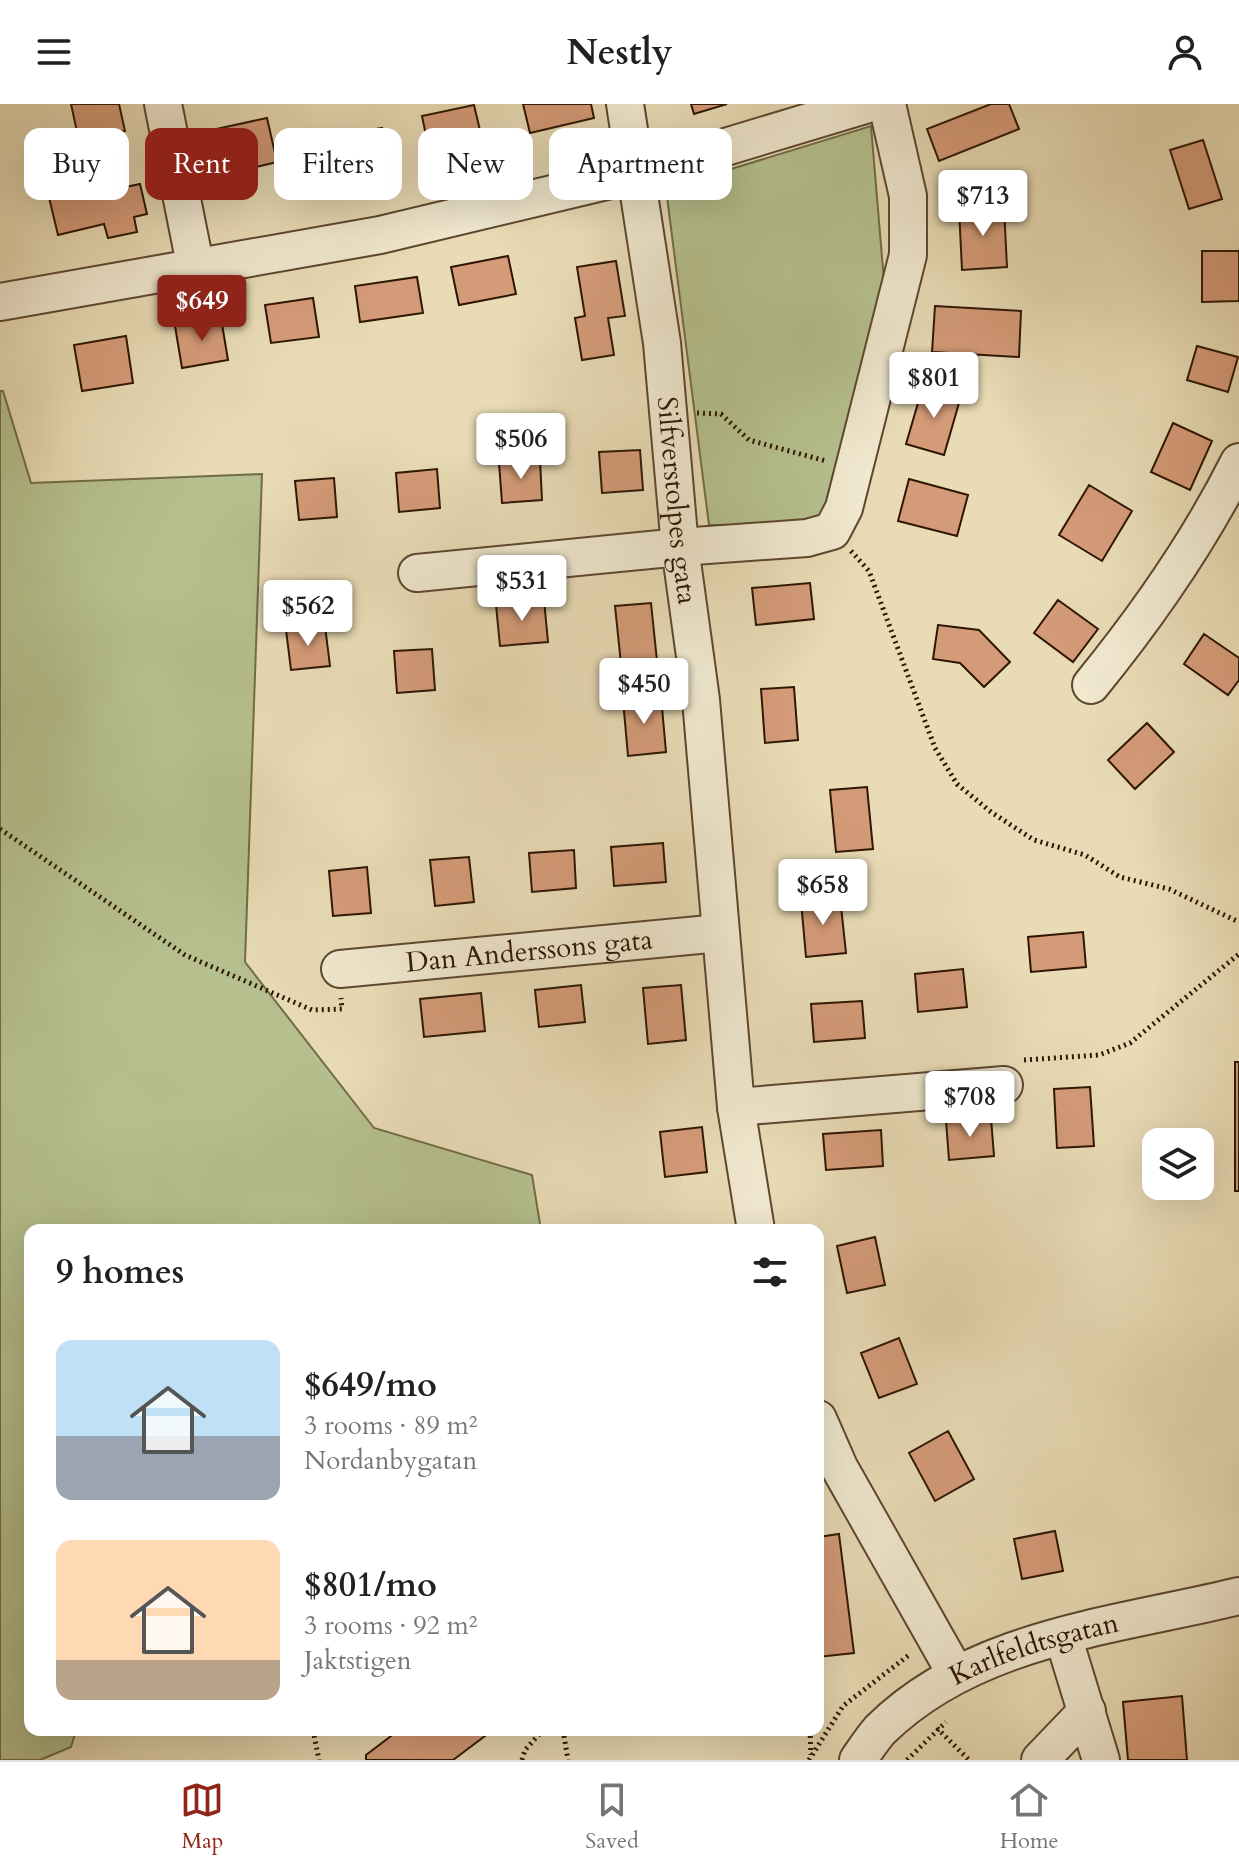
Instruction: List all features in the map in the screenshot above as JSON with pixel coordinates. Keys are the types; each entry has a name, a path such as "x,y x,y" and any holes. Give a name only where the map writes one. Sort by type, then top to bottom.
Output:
{"street":[{"path":"163,104 196,269"},
{"name":"Silfverstolpes gata","path":"625,104 629,128"},
{"path":"732,145 868,104"},
{"path":"417,573 807,538 832,531 844,508 908,255 908,196 887,104"},
{"path":"0,302 380,235 549,195"},
{"name":"Silfverstolpes gata","path":"640,200 662,343 680,547 701,700 736,1107 755,1224"},
{"path":"1091,685 1142,622 1213,515 1239,462"},
{"name":"Dan Anderssons gata","path":"340,969 720,933"},
{"path":"736,1107 868,1094 1013,1073"},
{"path":"824,1433 839,1467 956,1674"},
{"name":"Karlfeldtsgatan","path":"858,1760 879,1731 956,1674 1063,1636 1239,1596"},
{"path":"1063,1636 1101,1760"},
{"path":"1040,1760 1087,1711"}],"path":[{"path":"668,413 721,414 749,440 854,469"},
{"path":"832,531 869,571 935,748 957,784 991,812 1034,840 1085,855 1120,877 1169,889 1239,922"},
{"path":"0,829 185,955 312,1010 342,1009 340,969"},
{"path":"1013,1073 1099,1055 1130,1043 1239,954"},
{"path":"937,1728 969,1760"},
{"path":"314,1736 319,1760"},
{"path":"522,1760 525,1750 538,1736"},
{"path":"564,1736 568,1760"},
{"path":"810,1736 811,1756"}],"green space":[{"path":"871,126 884,281 820,525 709,525 667,200 732,200 732,169"},
{"path":"0,391 3,391 31,483 262,474 245,962 374,1128 532,1175 540,1224 24,1224 24,1736 74,1736 71,1747 40,1760 0,1760"}],"building":[{"path":"71,104 119,104 124,128 76,128"},
{"path":"523,104 591,104 594,118 533,132 533,128 529,128"},
{"path":"691,104 727,104 694,114"},
{"path":"991,104 1009,104 1019,129 939,161 927,129"},
{"path":"474,105 479,128 424,128 422,116"},
{"path":"267,118 274,163 258,166 258,128 221,128"},
{"path":"1203,140 1222,199 1189,209 1170,150"},
{"path":"140,184 147,214 134,217 137,232 108,238 104,224 58,235 50,200 129,200 129,186"},
{"path":"1004,207 1007,267 962,270 959,209"},
{"path":"1202,251 1239,251 1239,301 1202,302"},
{"path":"508,256 516,294 459,305 451,267"},
{"path":"616,261 625,316 608,318 614,355 582,360 575,318 585,316 577,267"},
{"path":"417,277 423,313 360,322 355,286"},
{"path":"313,298 319,337 271,343 265,305"},
{"path":"935,306 1021,311 1019,357 932,352"},
{"path":"221,318 228,360 182,368 175,326"},
{"path":"126,336 133,383 82,391 74,345"},
{"path":"1197,346 1238,357 1228,392 1187,380"},
{"path":"923,386 961,396 944,455 906,444"},
{"path":"1173,423 1212,441 1190,490 1151,472"},
{"path":"640,450 643,490 602,493 599,452"},
{"path":"540,460 542,500 502,503 499,463"},
{"path":"437,469 440,508 399,512 396,473"},
{"path":"334,478 337,517 299,520 295,481"},
{"path":"909,479 968,495 957,536 898,521"},
{"path":"1089,485 1132,511 1102,561 1059,535"},
{"path":"810,583 814,619 756,625 752,588"},
{"path":"544,600 548,642 500,646 496,605"},
{"path":"1058,600 1098,629 1073,662 1034,633"},
{"path":"651,603 657,661 621,664 615,606"},
{"path":"938,625 979,630 1010,662 984,687 960,663 933,659"},
{"path":"325,626 330,666 291,670 286,630"},
{"path":"1204,634 1239,658 1239,680 1228,695 1184,664"},
{"path":"432,649 435,690 397,693 394,651"},
{"path":"794,687 798,740 765,743 761,689"},
{"path":"661,696 666,752 628,756 623,700"},
{"path":"1147,723 1174,752 1135,789 1108,760"},
{"path":"867,787 873,849 836,852 830,790"},
{"path":"663,843 666,882 614,886 611,847"},
{"path":"574,850 576,888 532,892 529,853"},
{"path":"469,857 474,902 435,906 430,860"},
{"path":"367,867 371,913 333,916 329,871"},
{"path":"840,897 846,953 806,957 801,901"},
{"path":"1083,932 1086,967 1031,972 1028,937"},
{"path":"963,969 967,1007 918,1012 915,974"},
{"path":"581,985 585,1022 539,1027 535,990"},
{"path":"681,985 686,1040 648,1044 643,988"},
{"path":"481,993 485,1031 424,1037 420,999"},
{"path":"862,1001 865,1038 814,1042 811,1004"},
{"path":"1235,1062 1239,1062 1239,1191 1235,1191"},
{"path":"1090,1087 1094,1146 1057,1148 1054,1089"},
{"path":"991,1118 994,1156 949,1160 946,1121"},
{"path":"702,1127 707,1172 665,1177 660,1132"},
{"path":"881,1130 883,1166 826,1170 823,1134"},
{"path":"875,1237 885,1285 847,1293 837,1246"},
{"path":"899,1338 917,1384 879,1398 861,1353"},
{"path":"948,1431 974,1479 935,1501 909,1453"},
{"path":"1055,1531 1063,1571 1022,1579 1014,1539"},
{"path":"839,1534 854,1653 824,1656 824,1536"},
{"path":"1182,1696 1187,1760 1128,1760 1123,1702"},
{"path":"391,1736 485,1736 453,1760 366,1760 366,1755"}]}
